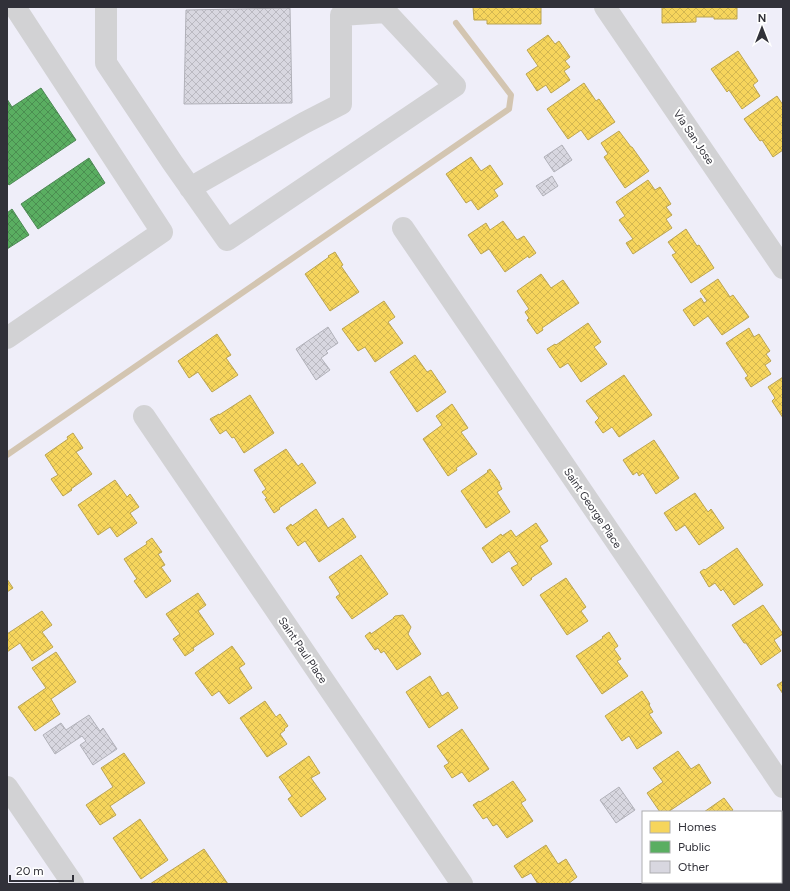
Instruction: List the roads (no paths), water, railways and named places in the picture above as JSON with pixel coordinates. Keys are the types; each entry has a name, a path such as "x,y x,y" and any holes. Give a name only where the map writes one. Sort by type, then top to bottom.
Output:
{"street":[{"path":"7,338 162,232 15,7"},
{"path":"106,7 106,63 190,188 227,240 455,86 386,12 341,11 341,104 304,123 190,188"},
{"name":"Via San Jose","path":"605,7 783,268"},
{"name":"Saint George Place","path":"403,228 783,787"},
{"name":"Saint Paul Place","path":"144,416 462,884"},
{"path":"7,787 73,884"}],"waterway":[{"path":"7,455 509,109 511,95 456,23"}]}
